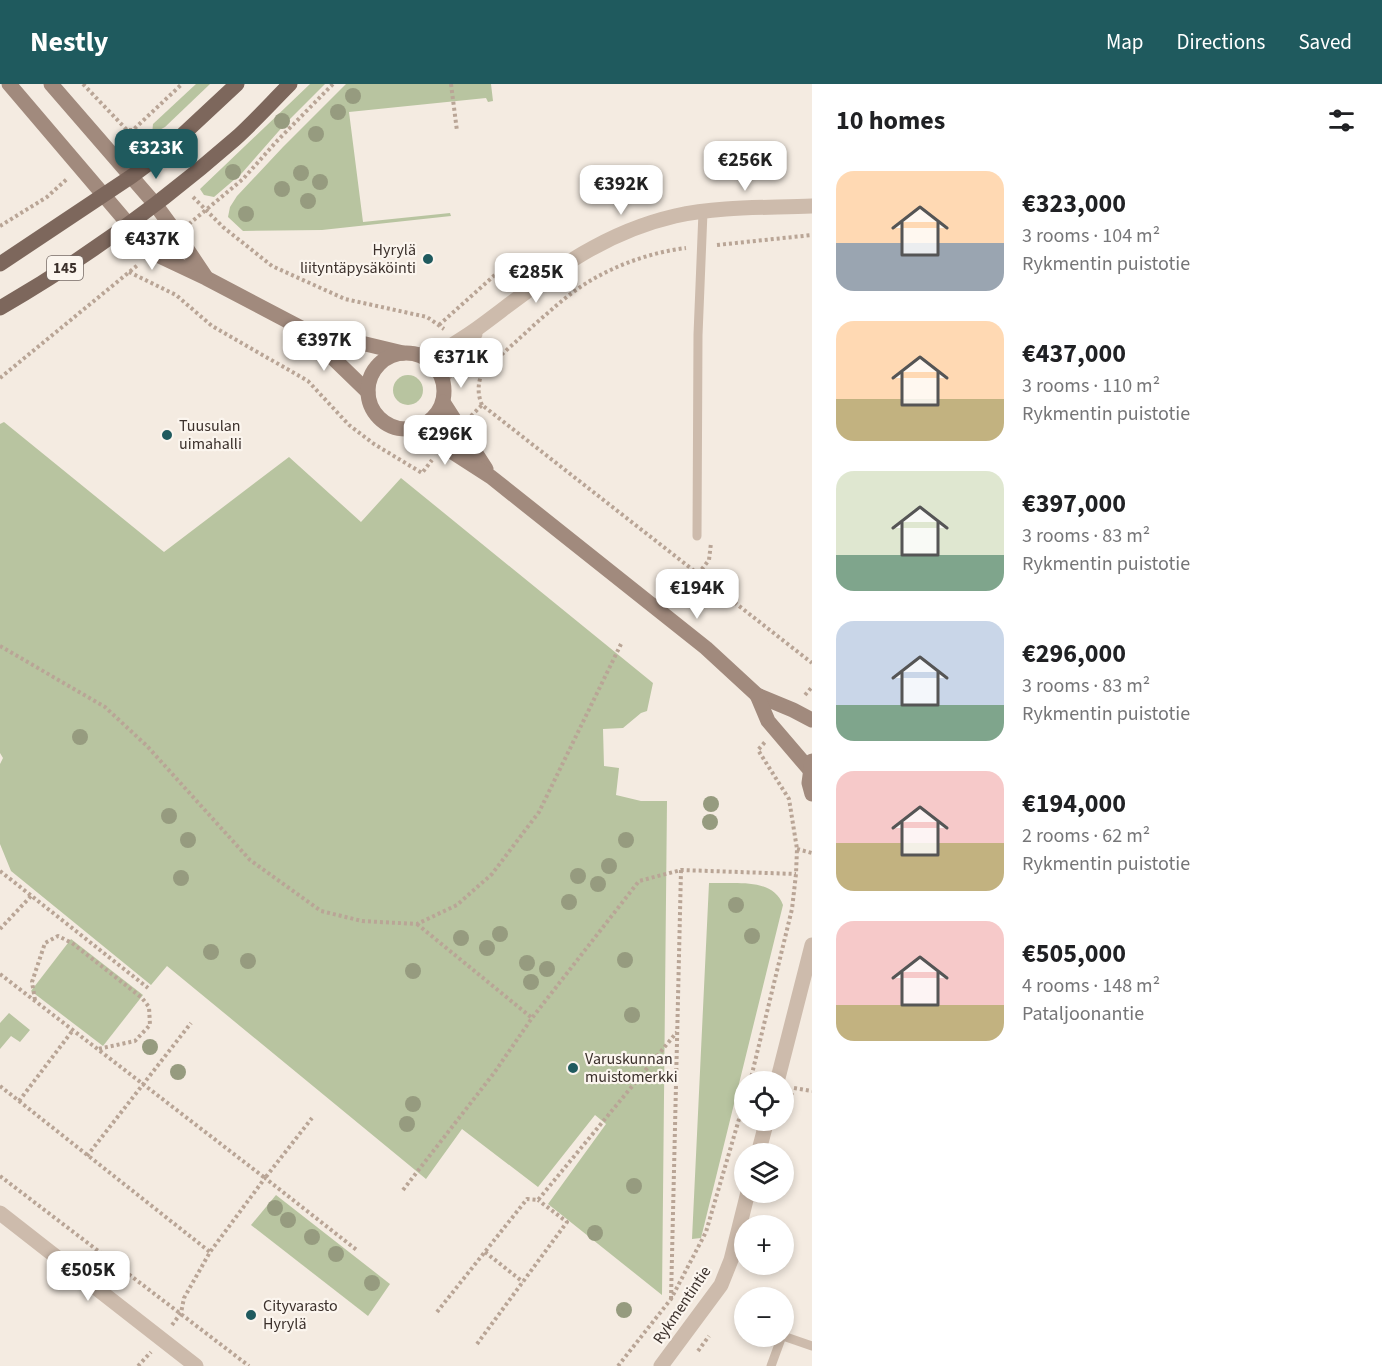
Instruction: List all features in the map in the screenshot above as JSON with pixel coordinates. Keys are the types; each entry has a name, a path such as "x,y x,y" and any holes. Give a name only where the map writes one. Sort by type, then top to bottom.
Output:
{"main road":[{"name":"145","path":"0,264 163,153 237,84"},
{"name":"145","path":"0,308 71,265 182,185 237,137 290,84"}],"street":[{"path":"9,84 153,253 303,329 419,355 429,360 442,378 445,390 443,402 433,418 415,428 404,429 393,427 375,413 368,392 369,381 374,370 389,357 403,353"},
{"path":"51,84 155,204 206,278"},
{"path":"429,360 459,346 532,286 595,246 651,223 703,212 812,206"},
{"path":"303,329 368,392"},
{"path":"442,378 459,346"},
{"path":"443,402 491,477"},
{"path":"415,428 491,477 706,648 757,695 812,720"},
{"path":"757,695 768,721 811,765 809,783 812,794"},
{"path":"780,1071 812,945"},
{"name":"Rykmentintie","path":"670,1363 721,1285 731,1260 745,1203"},
{"path":"0,1213 196,1366"}],"lane":[{"path":"696,536 700,246 703,212"},
{"path":"794,1340 812,1346"},
{"path":"771,1366 778,1347"}],"path":[{"path":"106,147 127,130 133,130 182,84"},
{"path":"451,84 457,131"},
{"path":"84,85 127,130"},
{"path":"0,226 47,197 80,169"},
{"path":"206,210 223,227 272,266 345,299 427,317 439,325 482,372"},
{"path":"812,235 662,251 631,261 569,295 482,372 478,383 478,395 482,405 812,663"},
{"path":"129,272 176,295 212,326 308,381 349,425 402,463 422,473 443,444"},
{"path":"439,325 497,273"},
{"path":"458,427 482,405"},
{"path":"0,646 105,707 147,746 250,860 321,911 362,921 417,924 457,905 492,874 538,812 621,644"},
{"path":"753,1071 792,909 797,849 789,800 759,750"},
{"path":"797,849 812,853"},
{"path":"403,1190 639,880 681,870 796,874"},
{"path":"671,1299 681,870"},
{"path":"0,871 148,988"},
{"path":"0,928 32,895"},
{"path":"417,924 532,1018"},
{"path":"35,1000 32,982 45,943 58,936 72,943 142,998 149,1007 150,1025 135,1041 98,1049"},
{"path":"0,974 358,1251"},
{"path":"87,1156 191,1023"},
{"path":"19,1101 73,1030"},
{"path":"538,1200 678,1031"},
{"path":"0,1086 210,1252"},
{"path":"794,1088 812,1091"},
{"path":"181,1313 184,1298 210,1252 312,1118"},
{"path":"618,1366 671,1299 706,1232 736,1131"},
{"path":"0,1176 249,1366"},
{"path":"437,1312 527,1199 538,1200 567,1222 477,1344"},
{"path":"485,1252 523,1282"},
{"path":"138,1366 153,1349"}],"green space":[{"path":"196,84 210,84 165,127 152,134 153,124"},
{"path":"310,84 325,84 285,124 242,173 214,197 204,195 200,189"},
{"path":"346,84 491,84 493,101 488,102 486,98 349,112 363,222 450,213 451,216 322,230 243,231 228,217 230,207 237,196"},
{"path":"408,375 419,379 423,390 419,401 408,405 397,401 393,390 397,379"},
{"path":"4,422 164,552 289,457 361,522 401,478 653,683 647,711 641,713 623,728 603,729 604,766 619,768 616,795 641,801 667,801 662,1295 548,1204 606,1124 595,1115 538,1187 462,1129 426,1179 167,966 151,985 11,871 0,844 0,764 3,758 0,753 0,424"},
{"path":"709,883 752,884 771,890 783,905 742,1071 734,1071 734,1104 701,1238 692,1239"},
{"path":"71,939 143,995 103,1046 31,991"},
{"path":"9,1013 30,1030 20,1042 11,1036 0,1049 0,1023"},
{"path":"276,1195 390,1284 368,1316 251,1225"}],"place":[{"name":"Hyrylä liityntäpysäköinti","path":"428,259"},
{"name":"Tuusulan uimahalli","path":"167,435"},
{"name":"Varuskunnan muistomerkki","path":"573,1068"},
{"name":"Cityvarasto Hyrylä","path":"251,1315"}]}
